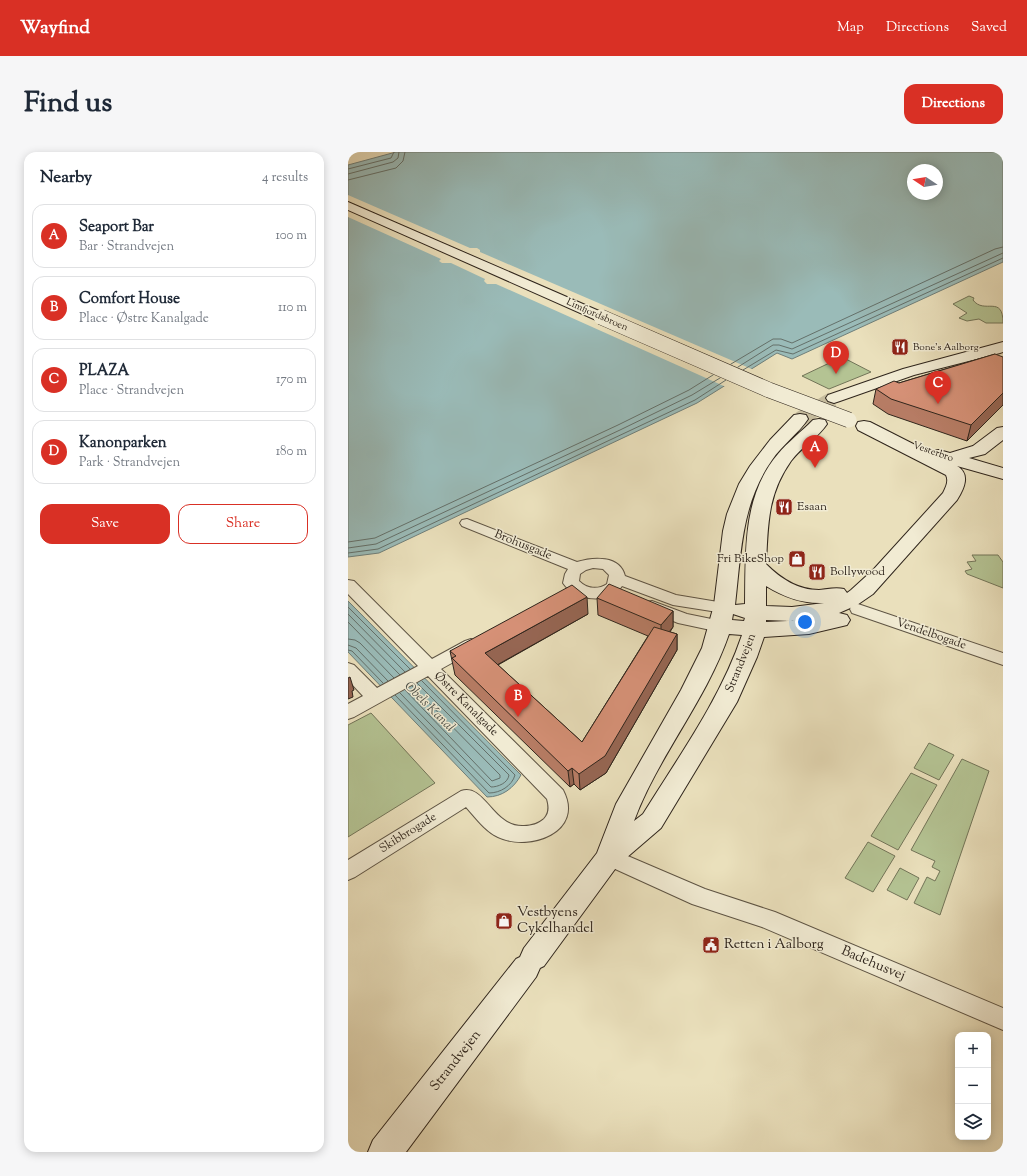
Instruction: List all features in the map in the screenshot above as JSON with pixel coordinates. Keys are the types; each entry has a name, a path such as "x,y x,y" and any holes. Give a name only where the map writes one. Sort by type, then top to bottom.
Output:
{"street":[{"name":"Limfjordsbroen","path":"348,206 769,390 849,412"},
{"path":"849,412 883,380 1003,347"},
{"path":"849,412 871,395 920,378 1003,357"},
{"path":"755,621 778,614 821,610 841,604 856,596 877,577 950,496 955,487 957,478 953,471 849,412"},
{"name":"Vesterbro","path":"849,412 957,456 1002,471"},
{"name":"Vesterbro","path":"849,412 901,441 955,460 1002,471"},
{"name":"Strandvejen","path":"609,857 625,811 697,680 713,647 722,616 728,581 733,531 739,508 749,481 764,458 785,432 800,419"},
{"name":"Strandvejen","path":"385,1152 609,857 652,820 725,702 746,657 755,621 759,513 766,488 784,458 820,424"},
{"path":"957,456 979,450 1003,432"},
{"path":"950,496 969,486 982,476 1002,471 996,458 997,452 1003,444"},
{"name":"Brohusgade","path":"467,523 578,568"},
{"path":"593,563 608,565 617,574 614,583 605,591 590,594 568,592 571,577 578,568 593,563"},
{"path":"756,566 766,578 784,588 800,595 823,598 850,590 877,577"},
{"path":"614,583 684,619 722,616 755,621 782,630 828,624 844,618 858,609 866,599 877,577"},
{"name":"Østre Kanalgade","path":"348,585 427,668 556,795 559,808 554,820 545,829 530,835 514,835 502,830 468,796"},
{"name":"Vendelbogade","path":"858,609 1003,659"},
{"path":"348,712 485,637"},
{"path":"348,668 379,695"},
{"name":"Skibbrogade","path":"348,871 468,796"},
{"name":"Badehusvej","path":"609,857 700,897 766,919 1003,1019"}],"green space":[{"path":"969,296 974,298 973,300 977,304 982,306 992,306 1000,309 1003,323 986,323 979,319 967,321 959,318 967,313 953,304"},
{"path":"842,357 871,372 829,389 802,376"},
{"path":"972,555 998,555 1003,562 1003,588 967,574 965,571 972,569 967,562 976,561"},
{"path":"371,713 435,783 348,837 348,725"},
{"path":"929,743 954,755 939,780 914,768"},
{"path":"962,759 989,771 940,915 914,903 927,877 935,881 940,871 932,867 935,861 911,850"},
{"path":"911,773 937,785 898,850 871,836"},
{"path":"868,842 895,856 873,892 845,878"},
{"path":"900,868 919,878 907,900 887,890"}],"water":[{"path":"396,152 1003,152 1003,262 792,359 777,353 697,403 379,553 348,557 348,165"},
{"name":"Obels Kanal","path":"348,601 521,775 511,788 498,795 487,797 348,652"}],"pier":[{"path":"348,195 470,248 477,248 480,252 754,370 726,387 496,284 487,284 484,281 485,279 451,263 442,263 439,261 441,259 348,217"}],"building":[{"path":"995,354 1003,357 1003,393 971,425 891,399 876,389 894,381 899,383"},
{"path":"609,584 673,611 661,625 597,598"},
{"path":"572,585 587,597 485,653 582,742 654,627 677,634 605,756 579,774 572,768 568,771 452,658 456,656 450,651"}],"tunnel":[{"path":"800,419 834,398"}],"place":[{"name":"Bone's Aalborg","path":"900,347"},
{"name":"Kanonparken","path":"836,374"},
{"name":"PLAZA","path":"938,404"},
{"name":"Seaport Bar","path":"815,468"},
{"name":"Esaan","path":"784,507"},
{"name":"Fri BikeShop","path":"797,559"},
{"name":"Bollywood","path":"817,572"},
{"name":"Comfort House","path":"518,717"},
{"name":"Vestbyens Cykelhandel","path":"504,921"},
{"name":"Retten i Aalborg","path":"711,945"}]}
